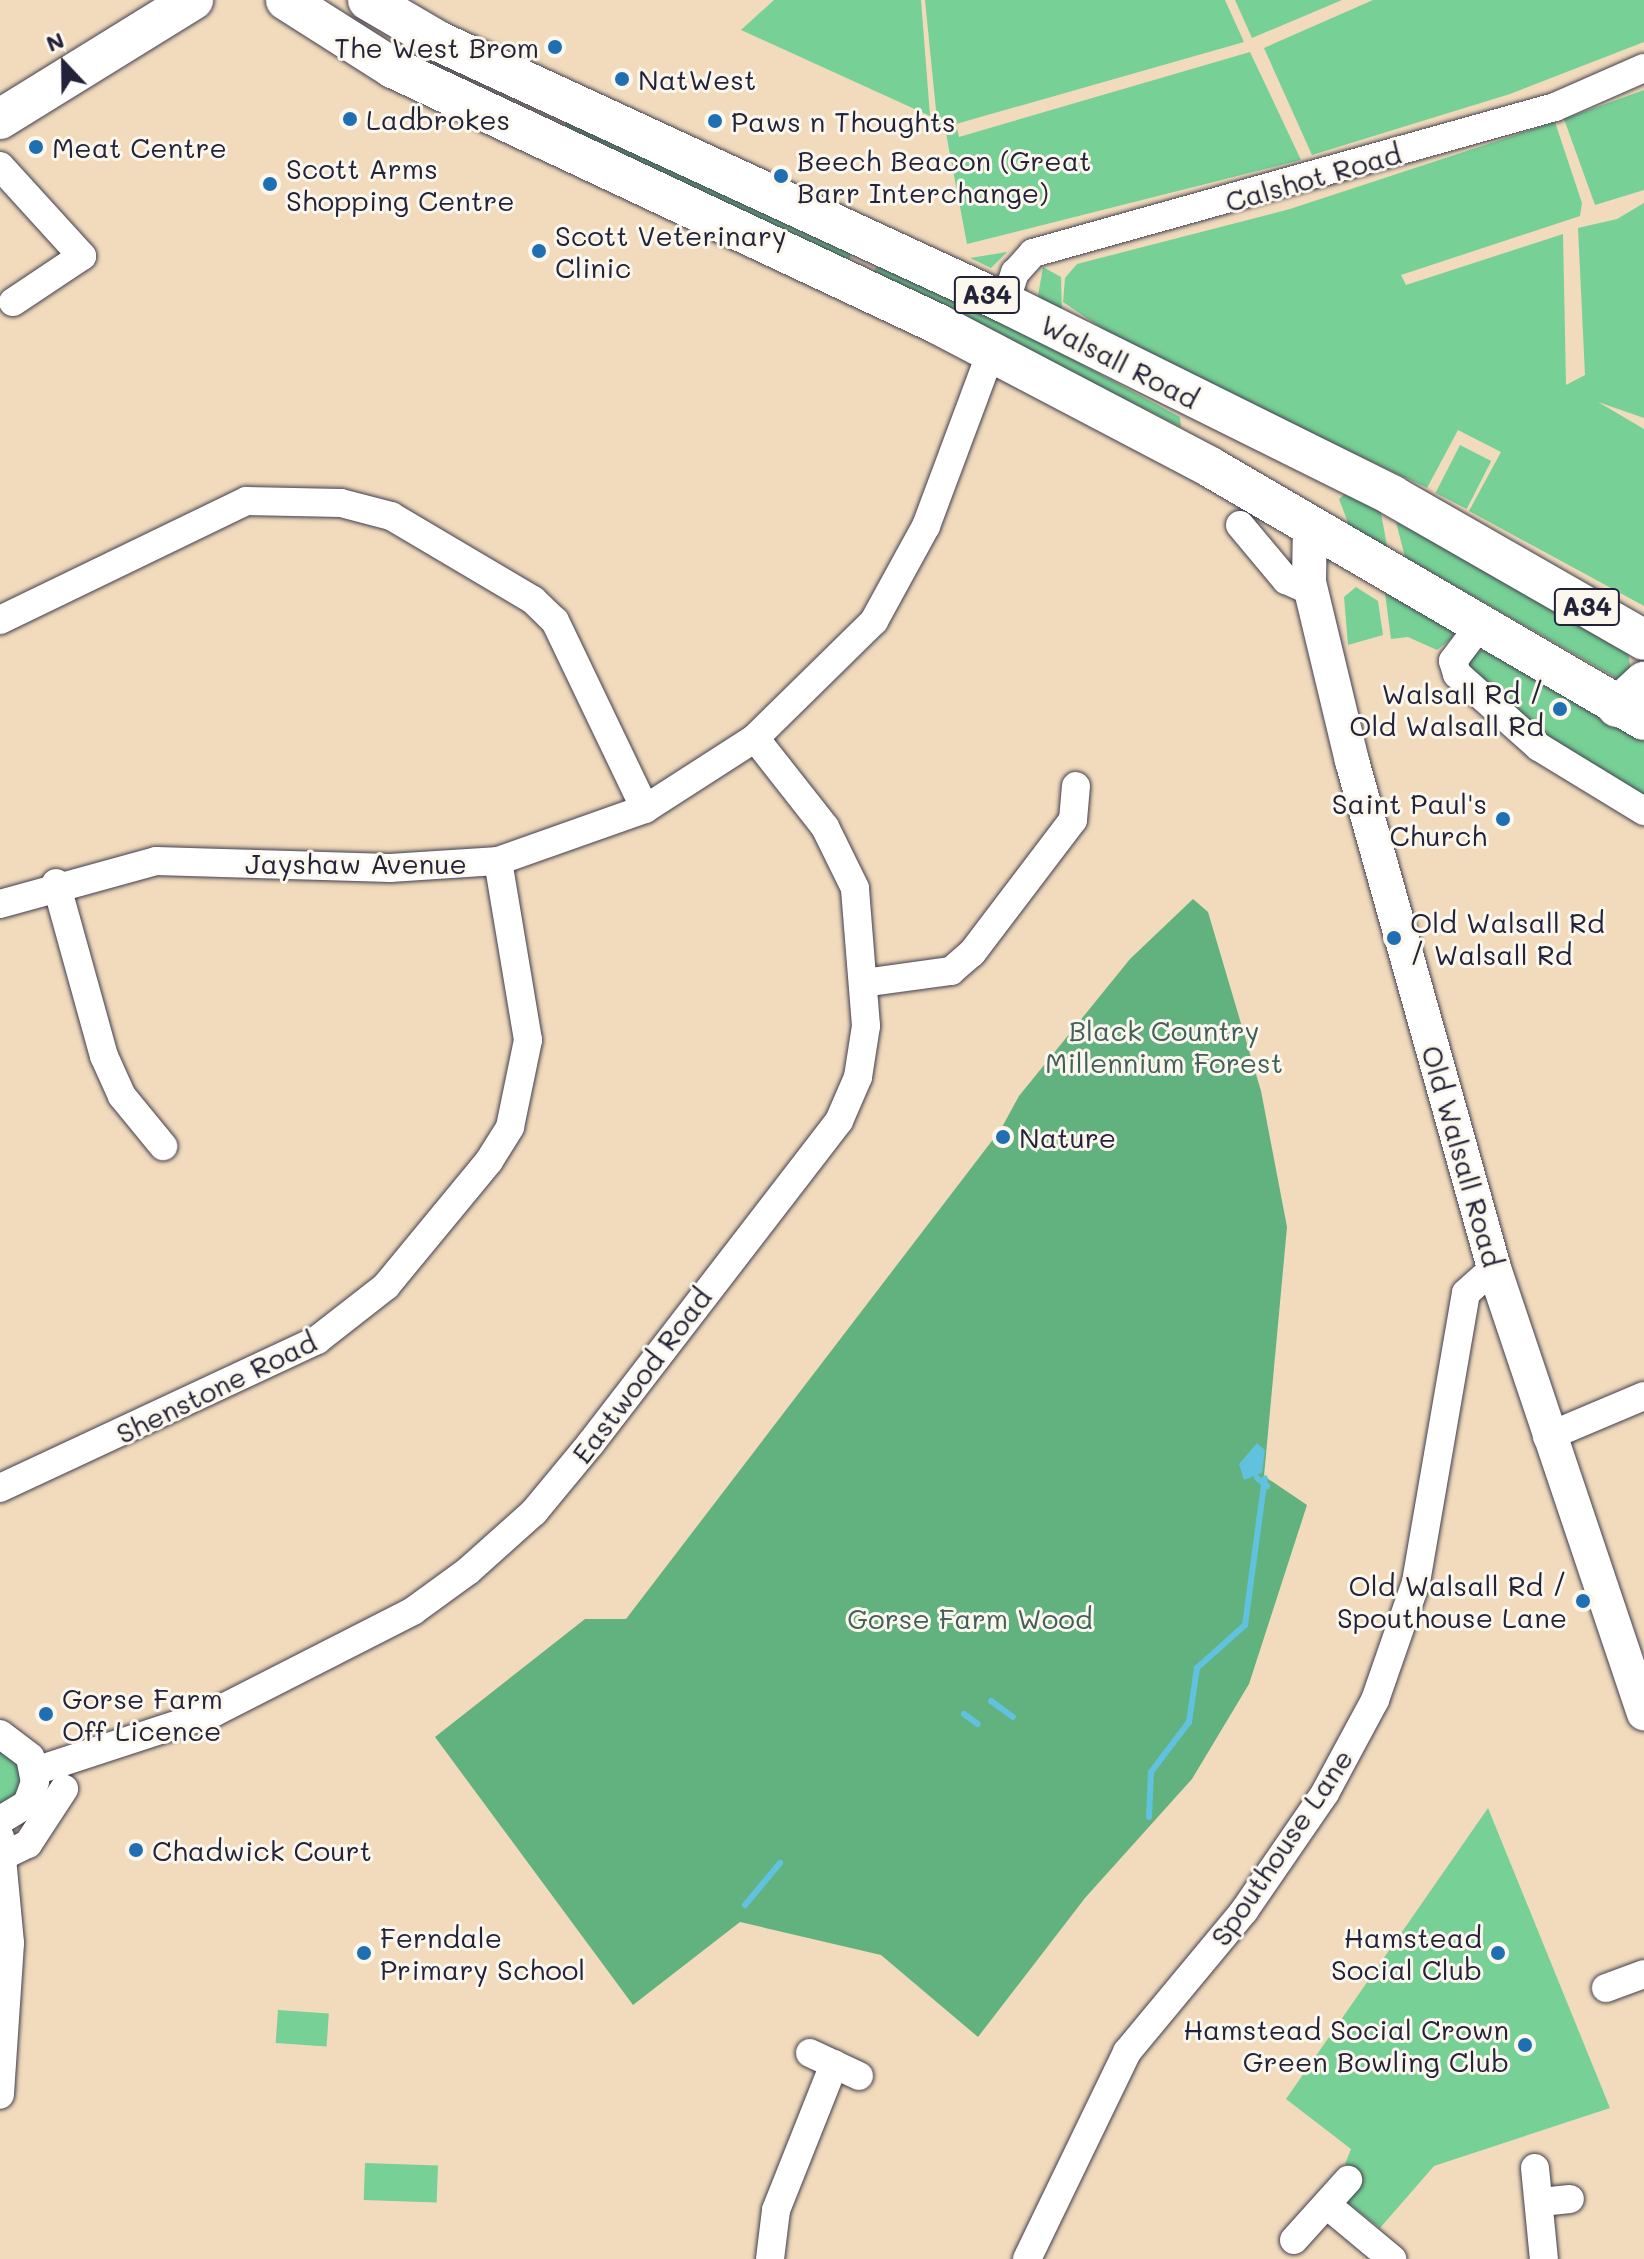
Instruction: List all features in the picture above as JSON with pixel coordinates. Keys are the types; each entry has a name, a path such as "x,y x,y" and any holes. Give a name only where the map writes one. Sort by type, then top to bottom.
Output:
{"highway":[{"path":"0,87 145,0"},
{"path":"0,119 193,0"},
{"name":"Walsall Road","path":"286,0 466,105 991,352 1323,530 1480,625 1635,703"},
{"name":"Walsall Road","path":"327,0 466,105"},
{"name":"Walsall Road","path":"368,0 562,98 1005,303 1393,496 1644,640"},
{"path":"556,145 543,115 562,98"},
{"path":"849,286 870,239"},
{"path":"1103,354 1314,487 1323,530"}],"main road":[{"path":"1311,591 1323,530"},
{"name":"Old Walsall Road","path":"1311,591 1494,1268 1547,1437 1644,1713"}],"street":[{"name":"Calshot Road","path":"1005,303 1015,273 1033,253 1555,107 1644,68"},
{"path":"0,166 82,256 13,302"},
{"name":"Jayshaw Avenue","path":"0,904 56,883 156,861 390,868 498,861 645,809 755,738 874,621 926,526 991,352"},
{"path":"0,620 246,501 341,503 391,516 533,600 555,621 645,809"},
{"path":"1252,528 1286,580 1311,591"},
{"path":"1480,625 1453,661 1457,674 1539,747 1644,811"},
{"name":"Eastwood Road","path":"35,1771 156,1735 284,1678 413,1611 534,1512 839,1121 858,1077 863,983 855,888 825,827 755,738"},
{"path":"863,983 951,971 972,953 1073,820 1076,786"},
{"name":"Shenstone Road","path":"0,1488 317,1340 386,1286 489,1161 510,1127 528,1040 498,861"},
{"path":"56,883 104,1056 122,1096 163,1146"},
{"name":"Spouthouse Lane","path":"1027,2259 1127,2052 1244,1911 1325,1793 1375,1700 1416,1582 1466,1293 1494,1268"},
{"path":"1547,1437 1644,1396"},
{"path":"0,1734 21,1745 35,1771 27,1804 0,1820"},
{"path":"0,2077 10,1943 2,1847 28,1844 64,1789"},
{"path":"1606,1988 1644,1974"},
{"path":"770,2259 776,2210 835,2064"},
{"path":"1535,2168 1541,2202 1544,2259"},
{"path":"1294,2240 1348,2180"},
{"path":"1541,2202 1570,2199"},
{"path":"1327,2205 1392,2259"}],"green space":[{"path":"774,0 921,0 930,116 741,30"},
{"path":"925,0 1225,0 1244,42 956,124 959,137 1250,52 1301,160 967,244 945,128 938,130"},
{"path":"1235,0 1342,0 1252,38"},
{"path":"1373,0 1644,0 1644,42 1510,94 1312,155 1264,48"},
{"path":"1644,90 1644,190 1595,205 1564,119"},
{"path":"570,115 852,253 847,263 565,126"},
{"path":"1555,122 1582,203 1580,216 1401,275 1406,285 1563,234 1566,385 1585,375 1578,228 1617,219 1644,203 1644,418 1598,402 1644,429 1644,606 1469,511 1501,452 1458,430 1427,488 1125,344 1063,302 1065,278 1077,264 1290,209"},
{"path":"1007,252 991,268 970,258"},
{"path":"882,257 1180,417 1181,427 873,273"},
{"path":"1043,267 1061,277 1062,314 1038,296"},
{"path":"1460,445 1491,461 1467,509 1435,493"},
{"path":"1348,491 1380,508 1388,551 1350,528 1339,499"},
{"path":"1396,522 1627,644 1631,673 1620,680 1405,557"},
{"path":"1356,587 1378,601 1383,635 1348,645 1344,597"},
{"path":"1385,593 1454,626 1452,638 1437,650 1408,637 1391,639"},
{"path":"1485,649 1644,736 1644,799 1542,737 1468,671 1466,658"},
{"name":"Gorse Farm Wood","path":"1193,899 1208,912 1261,1091 1287,1227 1264,1476 1307,1505 1249,1684 1192,1779 1085,1898 978,2037 881,1955 740,1922 633,2005 435,1737 585,1619 626,1619 1001,1129 1019,1096 1130,959"},
{"path":"0,1746 23,1766 22,1794 0,1812"},
{"path":"1488,1808 1610,2108 1434,2166 1380,2228 1344,2200 1363,2180 1345,2164 1351,2149 1286,2099"},
{"path":"278,2010 329,2014 327,2046 276,2043"},
{"path":"365,2163 438,2166 437,2203 364,2200"}],"water":[{"path":"1257,1443 1265,1450 1262,1473 1244,1480 1239,1464"}],"waterway":[{"path":"1257,1478 1267,1486"},
{"path":"1149,1817 1151,1772 1189,1722 1197,1668 1245,1625 1265,1478"},
{"path":"991,1701 1013,1717"},
{"path":"964,1714 978,1724"},
{"path":"745,1905 780,1863"}],"place":[{"name":"The West Brom","path":"555,47"},
{"name":"NatWest","path":"622,79"},
{"name":"Ladbrokes","path":"350,119"},
{"name":"Paws n Thoughts","path":"715,121"},
{"name":"Meat Centre","path":"36,147"},
{"name":"Beech Beacon (Great Barr Interchange)","path":"781,176"},
{"name":"Scott Arms Shopping Centre","path":"270,184"},
{"name":"Scott Veterinary Clinic","path":"539,251"},
{"name":"Walsall Rd / Old Walsall Rd","path":"1560,709"},
{"name":"Saint Paul's Church","path":"1503,819"},
{"name":"Old Walsall Rd / Walsall Rd","path":"1394,938"},
{"name":"Nature","path":"1003,1137"},
{"name":"Old Walsall Rd / Spouthouse Lane","path":"1583,1601"},
{"name":"Gorse Farm Off Licence","path":"46,1714"},
{"name":"Chadwick Court","path":"136,1850"},
{"name":"Ferndale Primary School","path":"364,1953"},
{"name":"Hamstead Social Club","path":"1498,1953"},
{"name":"Hamstead Social Crown Green Bowling Club","path":"1525,2045"}],"park label":[{"name":"Black Country Millennium Forest","path":"1164,1046"}]}
